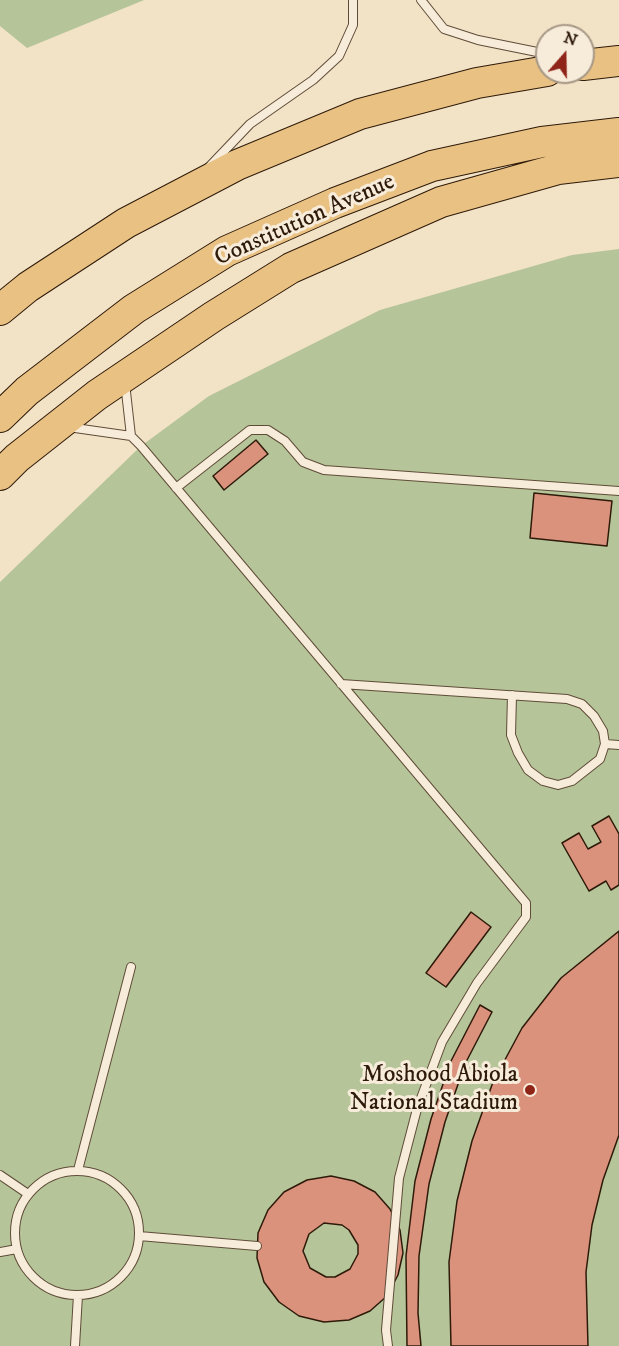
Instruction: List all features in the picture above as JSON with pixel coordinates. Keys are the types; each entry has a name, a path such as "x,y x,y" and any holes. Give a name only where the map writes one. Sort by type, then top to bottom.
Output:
{"highway":[{"path":"0,310 28,287 126,223 237,165 360,114 477,83 535,73"},
{"name":"Constitution Avenue","path":"0,417 27,391 134,309 227,251 335,202 432,166 542,142 619,133"},
{"path":"227,251 441,202 558,169 619,162"},
{"path":"6,467 124,377 214,316 291,268 441,202"}],"lane":[{"path":"186,191 250,124 313,80 339,56 353,25 353,0"},
{"path":"421,0 444,29 478,40 535,52"},
{"path":"124,377 131,436 526,903 526,917 477,982 442,1042 417,1109 399,1178 386,1330 388,1346"},
{"path":"59,425 131,436"},
{"path":"176,488 250,430 268,430 285,441 303,462 324,470 619,491"},
{"path":"341,684 512,695 567,699 582,704 594,716 603,731 605,744 600,759 572,781 558,785 543,781 528,770 511,735 512,695"},
{"path":"605,744 619,745"},
{"path":"78,1170 131,967"},
{"path":"78,1170 99,1174 118,1185 132,1202 139,1222 139,1236 132,1264 118,1280 100,1291 78,1295 58,1292 40,1282 25,1268 17,1249 15,1229 19,1211 28,1194 50,1177 78,1170"},
{"path":"0,1175 28,1194"},
{"path":"139,1236 257,1246"},
{"path":"0,1252 17,1249"},
{"path":"75,1346 78,1295"}],"green space":[{"path":"0,0 144,0 27,48 0,26"},
{"path":"619,249 619,1346 0,1346 0,582 141,446 209,396 380,310 572,255"}],"building":[{"path":"256,440 268,454 224,490 213,476"},
{"path":"534,493 612,501 607,546 530,538"},
{"path":"609,816 619,834 619,885 611,890 606,881 589,891 562,843 579,833 588,849 601,842 592,826"},
{"path":"471,912 491,927 446,987 426,973"},
{"path":"619,931 619,1135 603,1180 592,1225 586,1272 588,1346 451,1346 449,1262 457,1201 472,1141 493,1082 522,1028 561,978"},
{"path":"480,1005 492,1012 465,1064 445,1122 429,1184 419,1256 418,1313 421,1346 407,1346 406,1256 415,1181 431,1119 451,1061"},
{"path":"331,1176 354,1181 375,1192 390,1209 400,1230 403,1253 398,1275 387,1296 370,1311 349,1320 324,1322 299,1316 279,1302 264,1282 257,1258 258,1233 268,1210 284,1192 307,1180","holes":["324,1223 342,1225 349,1230 358,1245 358,1254 350,1269 335,1277 326,1277 310,1268 303,1251 309,1234"]}],"place":[{"name":"Moshood Abiola National Stadium","path":"530,1090"}]}
